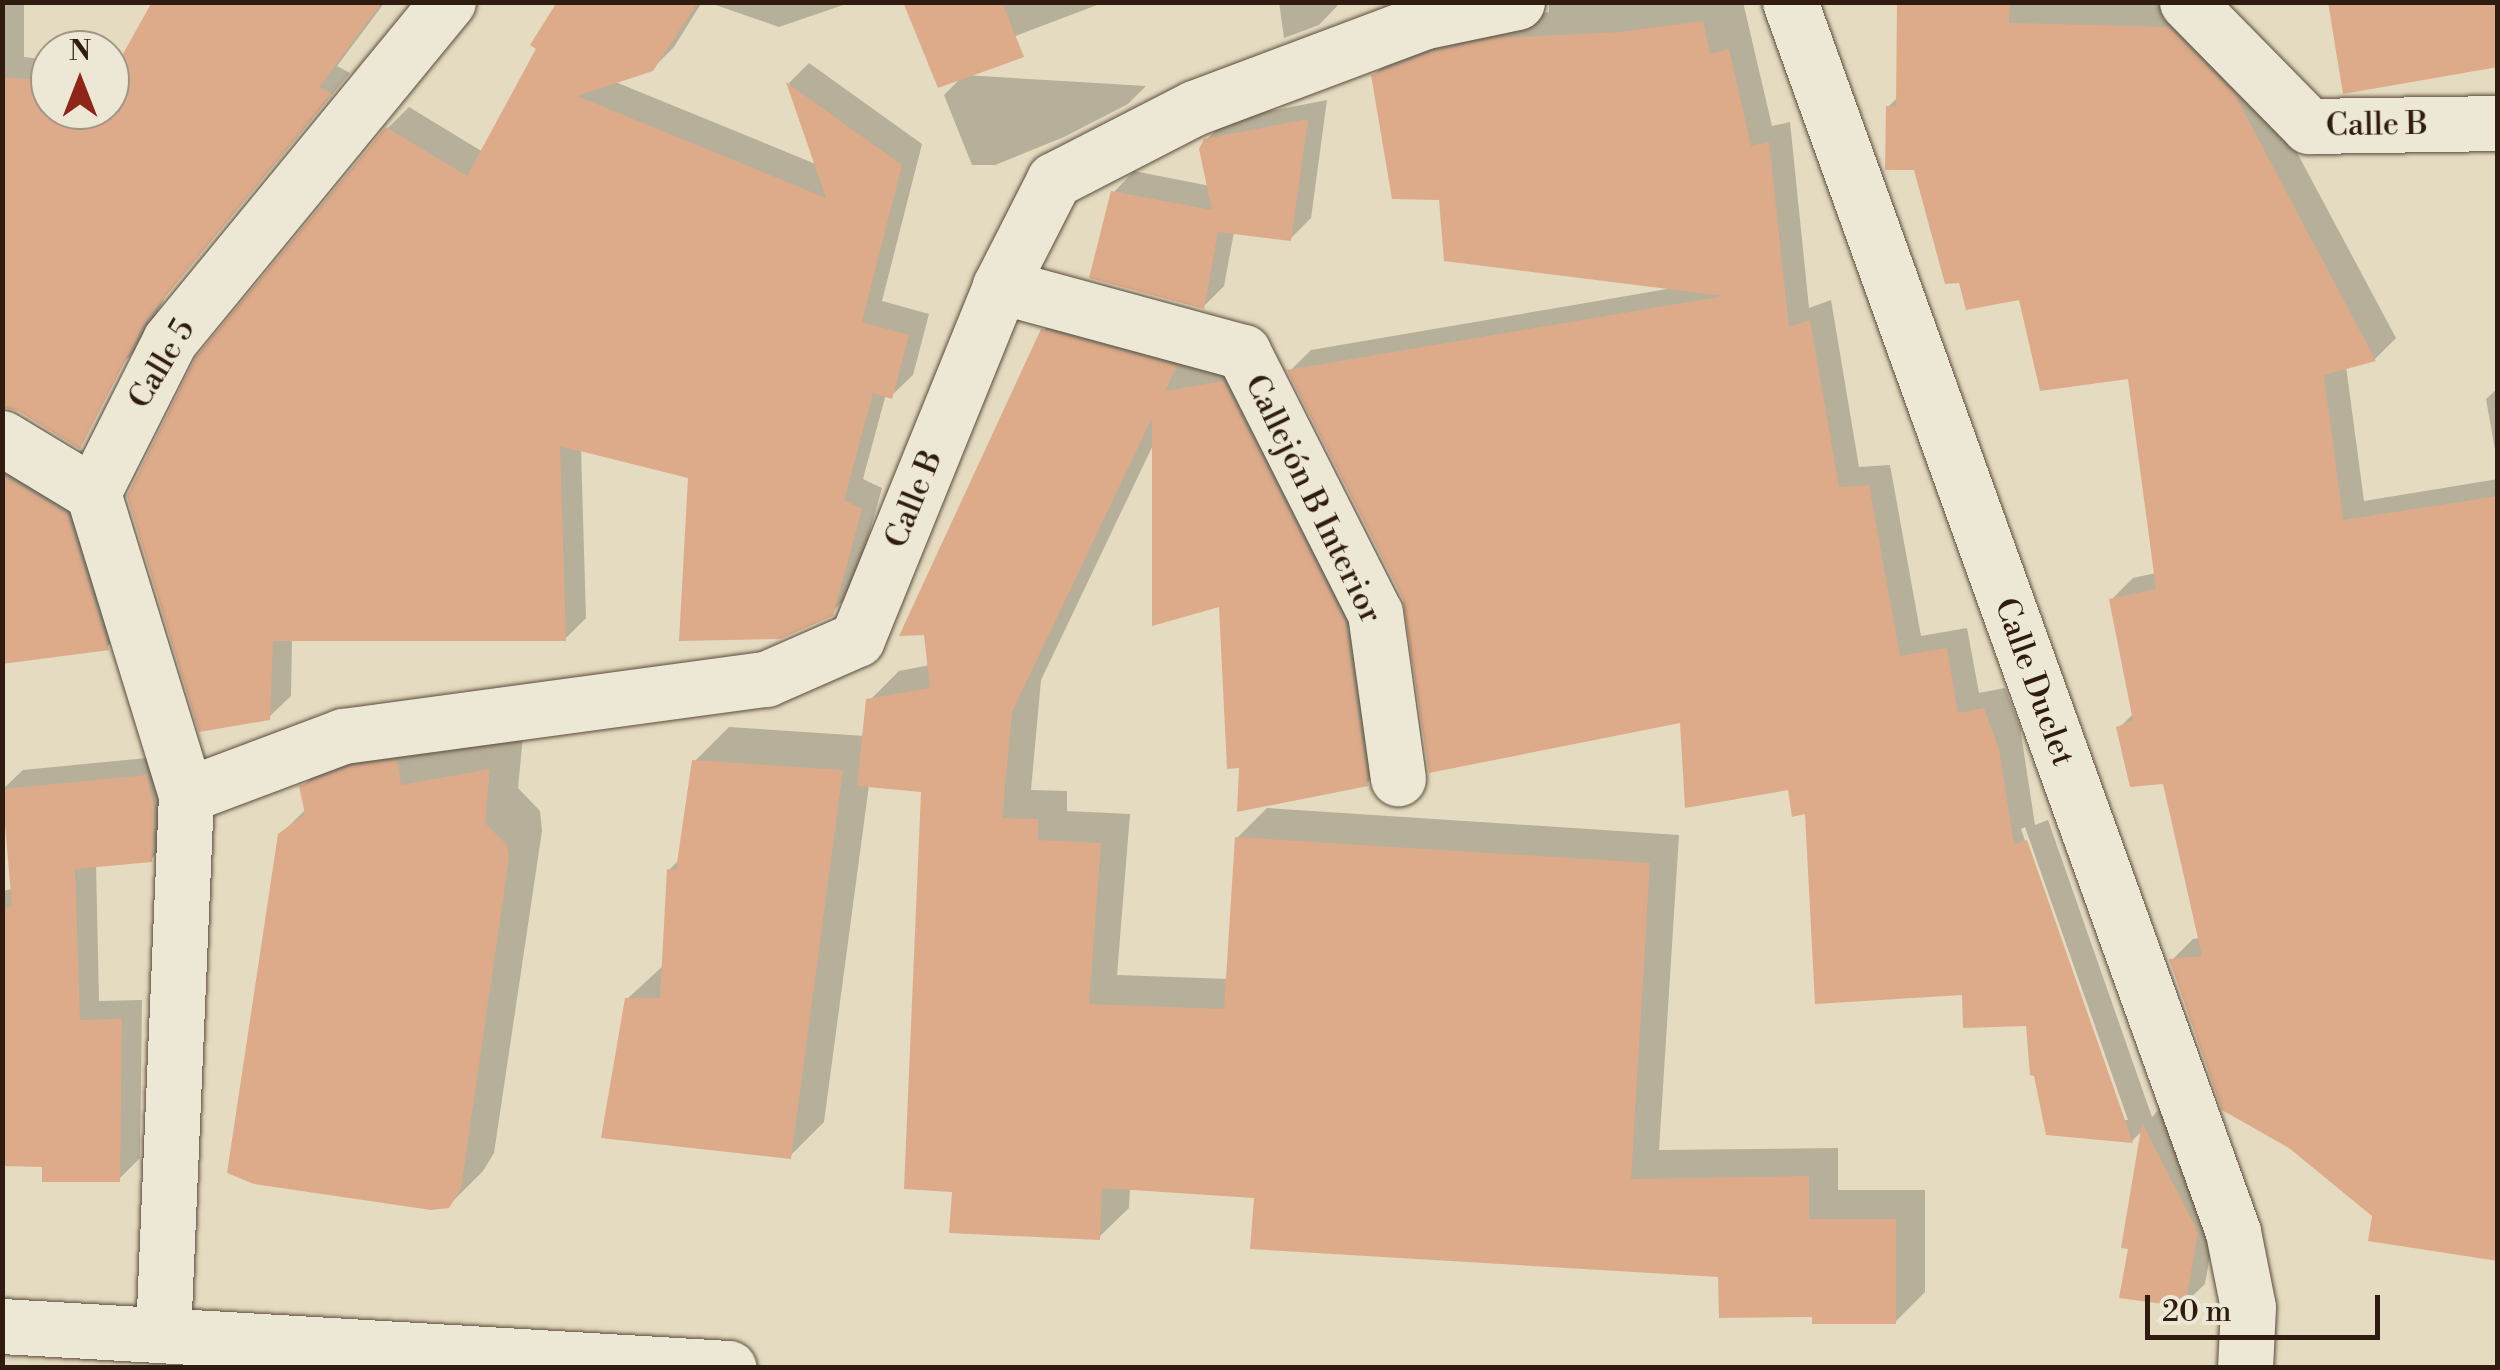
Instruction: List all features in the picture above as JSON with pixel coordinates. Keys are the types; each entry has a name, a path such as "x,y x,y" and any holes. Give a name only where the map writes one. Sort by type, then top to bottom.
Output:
{"street":[{"name":"Calle 5","path":"93,493 170,340 448,2"},
{"name":"Calle B","path":"186,794 343,736 766,679 857,639 1000,286 1054,180 1194,108 1426,21 1517,2"},
{"name":"Calle Duclet","path":"1790,2 2233,1232 2248,1308 2245,1368"},
{"name":"Calle B","path":"2188,2 2308,126 2498,123"},
{"name":"Callejón B Interior","path":"1000,286 1243,352 1375,613 1398,778"},
{"path":"2,438 93,493 186,794 163,1335"},
{"path":"2,1326 728,1368"}],"building":[{"path":"152,2 382,2 319,87 332,94 146,320 80,449 18,411 2,407 2,77 30,79 30,130 130,130 130,41"},
{"path":"557,2 698,2 653,71 577,96 826,198 786,82 902,165 862,322 909,335 892,399 873,393 844,500 862,509 833,616 780,639 679,641 688,478 560,446 566,641 273,641 270,720 199,732 127,496 196,357 386,127 467,176 536,49 530,45"},
{"path":"903,2 1002,2 1024,57 938,88"},
{"path":"1897,2 2010,2 2009,23 2168,27 2235,95 2376,361 2324,375 2343,520 2498,496 2498,1261 2368,1241 2372,1216 2289,1148 2222,1110 2169,959 2202,956 2163,784 2130,787 2116,727 2133,721 2109,599 2156,589 2128,379 2040,391 2019,300 1966,310 1959,283 1945,284 1914,170 1885,170 1886,106 1896,106"},
{"path":"2328,2 2498,2 2498,67 2343,94"},
{"path":"1703,21 1710,54 1729,49 1751,146 1769,142 1789,327 1810,320 1839,487 1869,485 1900,656 1947,648 1958,713 1984,708 1999,749 2014,844 2027,840 2133,1143 2046,1135 2034,1076 2030,1075 2026,1026 1963,1028 1962,995 1815,1004 1805,814 1792,817 1788,790 1685,808 1680,723 1429,773 1403,599 1287,370 1724,296 1444,261 1439,200 1392,199 1371,75 1435,51 1497,38 1620,32"},
{"path":"1308,119 1291,241 1218,232 1204,309 1089,278 1111,191 1212,210 1199,149 1204,139"},
{"path":"1041,329 1177,366 1165,391 1223,381 1345,622 1368,786 1237,812 1239,768 1227,769 1219,607 1152,626 1152,418 1012,712 1002,818 1038,819 1038,840 1101,843 1089,1004 1224,1009 1235,837 1650,863 1631,1179 1809,1176 1809,1219 1896,1219 1896,1324 1812,1324 1812,1317 1719,1318 1718,1277 1250,1249 1254,1198 1102,1188 1100,1240 949,1233 952,1192 904,1189 921,792 857,786 866,699 930,688 924,635 899,636"},
{"path":"2,475 67,514 109,650 2,664"},
{"path":"397,760 401,785 490,769 485,823 507,845 509,858 461,1189 449,1208 431,1210 254,1184 227,1173 278,834 305,814 299,786 351,766"},
{"path":"692,760 843,770 791,1159 601,1138 625,998 660,998 667,869 676,870"},
{"path":"147,775 154,807 152,862 75,869 80,1020 122,1019 120,1182 42,1182 42,1167 2,1166 2,908 12,907 2,789"},
{"path":"2142,1123 2198,1232 2185,1307 2119,1298 2128,1249 2121,1248"}]}
